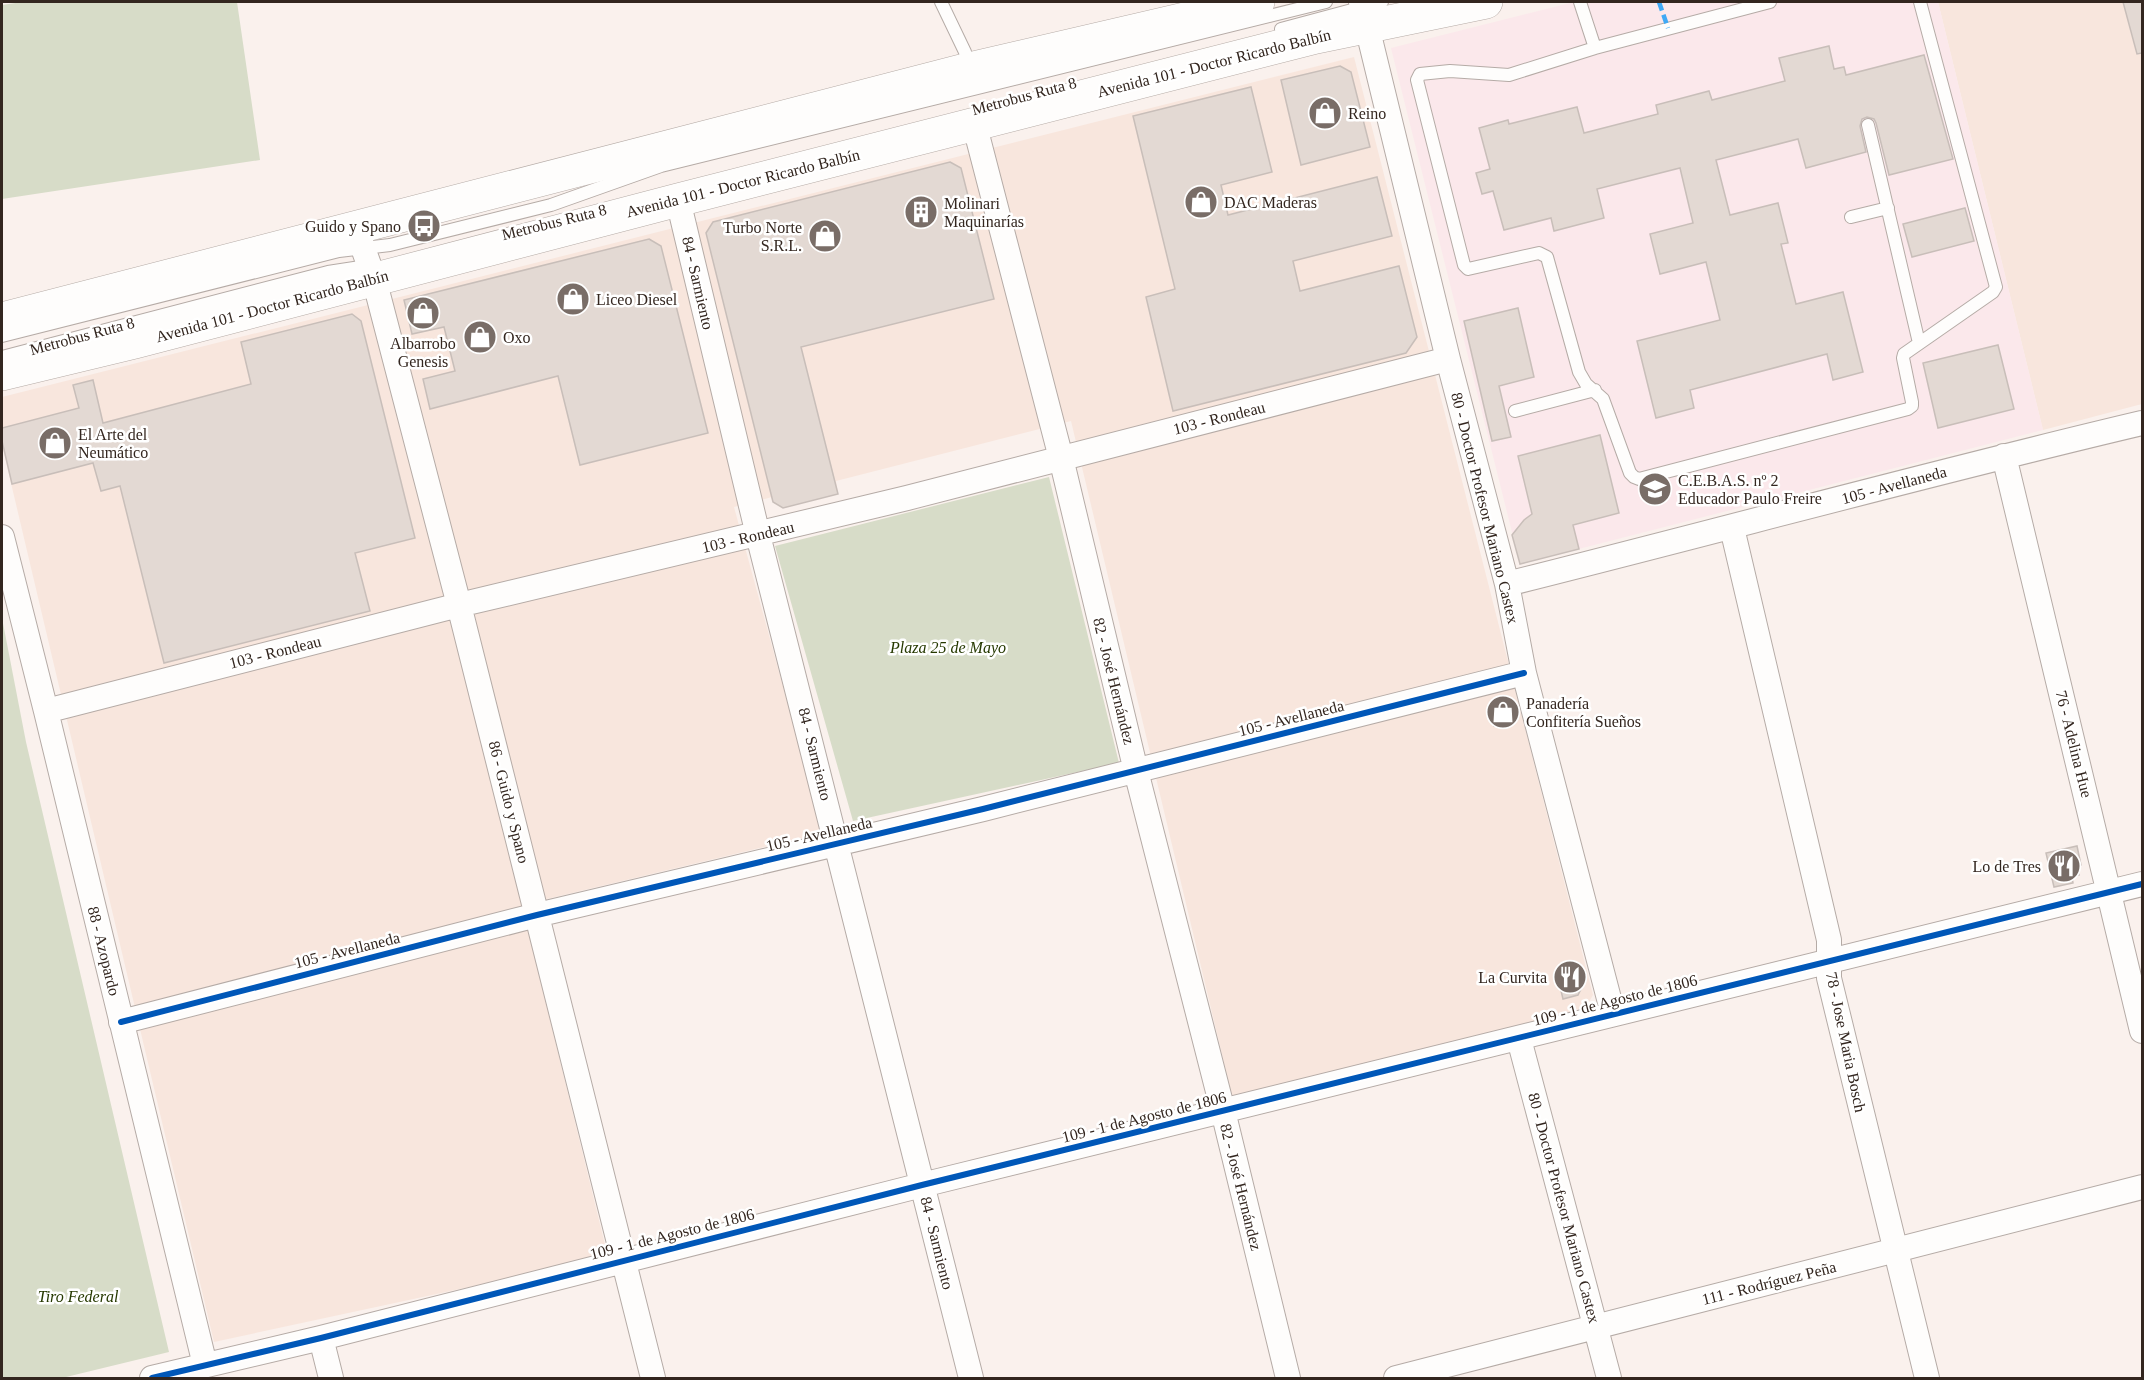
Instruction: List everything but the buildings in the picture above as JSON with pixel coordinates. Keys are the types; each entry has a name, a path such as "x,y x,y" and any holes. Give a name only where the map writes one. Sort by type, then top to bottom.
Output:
{"main road":[{"name":"Avenida 101 - Doctor Ricardo Balbín","path":"2,374 335,291 366,255 969,69 1258,2"},
{"name":"Avenida 101 - Doctor Ricardo Balbín","path":"2,319 678,200 1316,37 1368,9 1486,2"}],"street":[{"name":"80 - Doctor Profesor Mariano Castex","path":"1368,9 1448,359 1507,584 1524,672 1614,1014"},
{"name":"82 - José Hernández","path":"974,123 1061,458 1136,771 1288,1378"},
{"name":"84 - Sarmiento","path":"678,200 758,535 971,1378"},
{"name":"86 - Guido y Spano","path":"366,255 459,605 653,1378"},
{"name":"103 - Rondeau","path":"46,711 459,605 758,535 1448,359"},
{"name":"105 - Avellaneda","path":"1507,584 1732,528 2004,456 2142,423"},
{"name":"76 - Adelina Hue","path":"2004,456 2142,1031"},
{"name":"78 - Jose Maria Bosch","path":"1732,528 1829,940 1829,978 1894,1251 1927,1378"},
{"name":"88 - Azopardo","path":"2,537 206,1365"},
{"name":"105 - Avellaneda","path":"121,1022 537,915 1136,771 1524,672"},
{"name":"109 - 1 de Agosto de 1806","path":"152,1378 321,1338 922,1185 2142,884"},
{"name":"80 - Doctor Profesor Mariano Castex","path":"1519,1039 1608,1378"},
{"name":"111 - Rodríguez Peña","path":"1396,1378 2142,1187"},
{"path":"321,1338 331,1378"}],"lane":[{"path":"940,2 965,52 969,69"},
{"name":"Metrobus Ruta 8","path":"2,357 328,272 390,245 551,205 661,166 1326,2"},
{"path":"1273,31 1368,9 1406,9 1435,2"},
{"path":"1580,2 1595,48"},
{"path":"1770,2 1595,48 1509,75 1450,71 1420,74 1417,80 1465,268 1539,253 1547,257 1579,372 1586,384 1604,399 1630,473 1639,479 1908,409 1912,406 1912,402 1903,358 1907,350 1993,292 1996,287 1920,2"},
{"path":"1868,125 1919,343"},
{"name":"Metrobus Ruta 8","path":"2,336 339,251 395,262 587,214 712,178"},
{"path":"1851,217 1887,208"},
{"name":"Metrobus Ruta 8","path":"2,327 85,315"},
{"path":"1515,411 1595,390"}],"shaded area":[{"path":"1574,2 1938,2 2043,430 1520,564 1391,48"},
{"path":"1938,2 2142,2 2142,404 2043,430"},
{"path":"1354,57 1593,995 1586,1007 1234,1105 1071,421 836,481 838,494 783,508 773,502 772,497 734,507 823,833 522,905 608,1257 214,1342 2,445 2,397"}],"green space":[{"path":"22,2 237,2 260,160 2,199 2,5"},
{"name":"Plaza 25 de Mayo","path":"1049,477 1119,763 853,821 775,546"},
{"name":"Tiro Federal","path":"2,618 26,742 169,1352 62,1378 2,1378"}],"marked path":[{"path":"1659,2 1668,28"}],"cycle path":[{"path":"121,1022 537,915 983,809 1524,673"},
{"path":"152,1378 321,1338 922,1185 2142,884"}],"place":[{"name":"Reino","path":"1325,113"},
{"name":"DAC Maderas","path":"1201,202"},
{"name":"Molinari Maquinarías","path":"921,212"},
{"name":"Guido y Spano","path":"424,226"},
{"name":"Turbo Norte S.R.L.","path":"825,236"},
{"name":"Liceo Diesel","path":"573,299"},
{"name":"Albarrobo Genesis","path":"423,313"},
{"name":"Oxo","path":"480,337"},
{"name":"El Arte del Neumático","path":"55,443"},
{"name":"C.E.B.A.S. nº 2 Educador Paulo Freire","path":"1655,489"},
{"name":"Panadería Confitería Sueños","path":"1503,712"},
{"name":"Lo de Tres","path":"2064,866"},
{"name":"La Curvita","path":"1570,977"}]}
